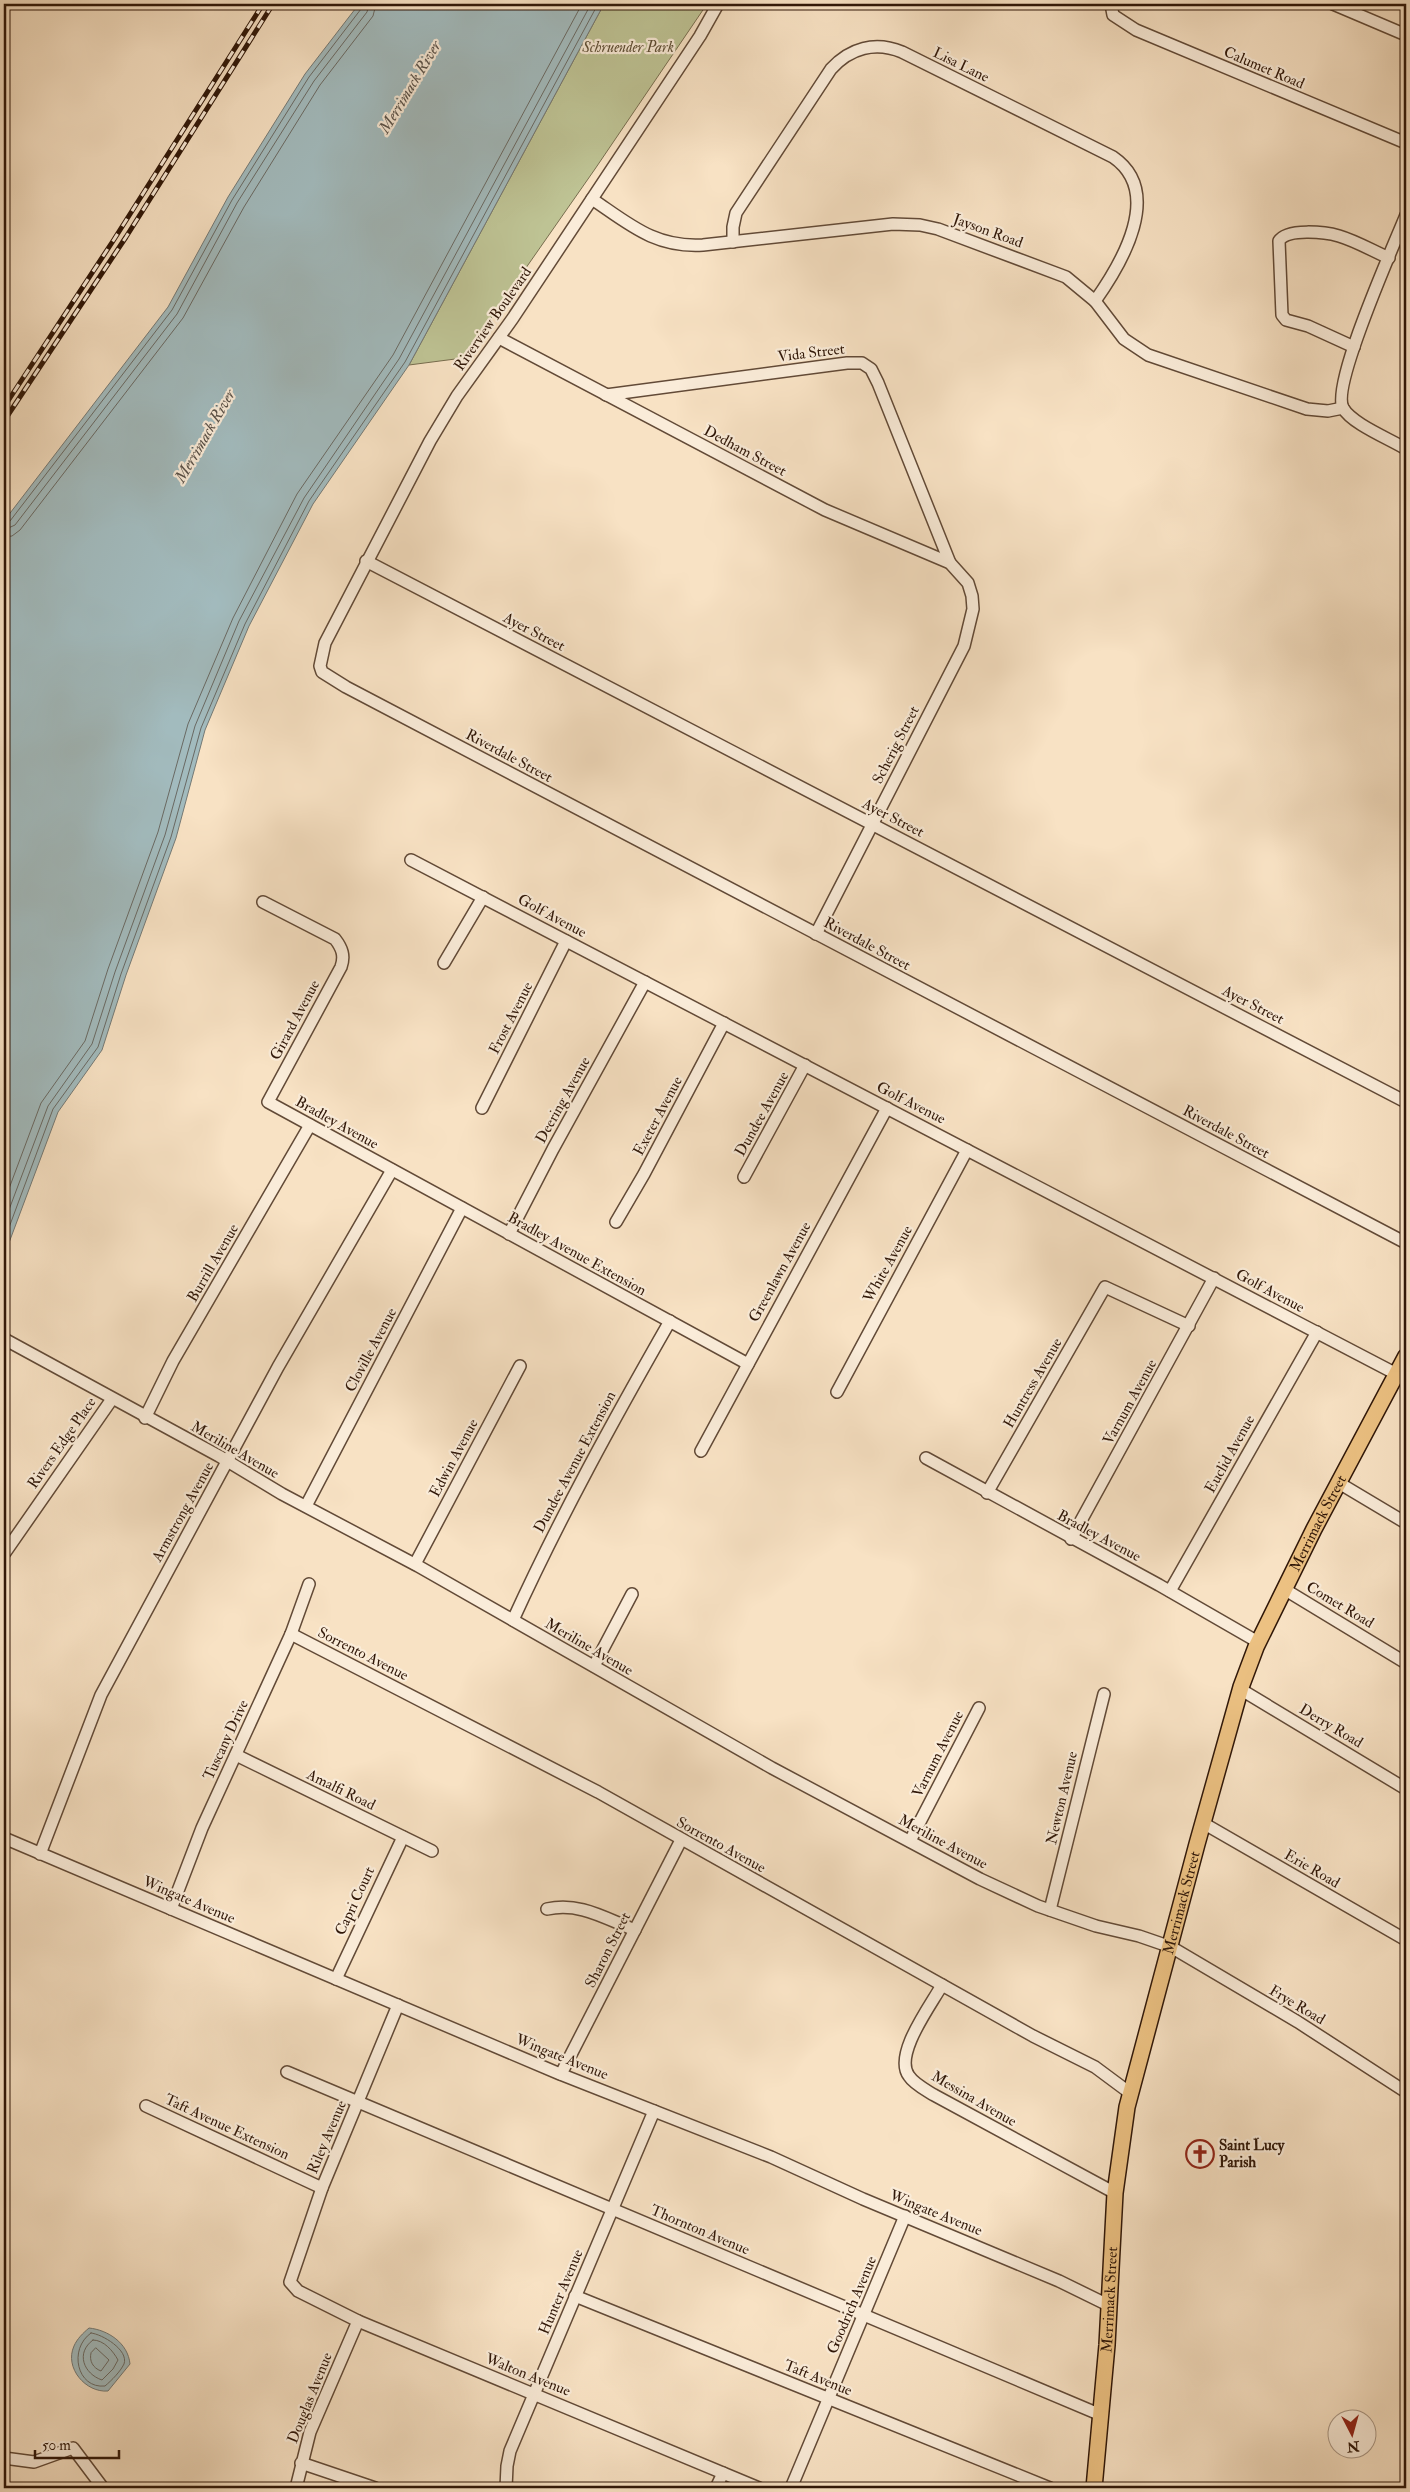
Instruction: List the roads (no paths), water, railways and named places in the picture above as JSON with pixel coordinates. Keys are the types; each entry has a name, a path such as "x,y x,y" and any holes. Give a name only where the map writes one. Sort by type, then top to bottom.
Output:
{"main road":[{"name":"Merrimack Street","path":"1094,2488 1107,2344 1115,2193 1130,2093 1203,1823 1240,1689 1258,1642 1339,1482 1402,1376 1406,1356"}],"street":[{"name":"Riverview Boulevard","path":"320,666 325,643 366,561 452,403 499,338 592,199 700,36 718,4"},
{"path":"1333,4 1406,35"},
{"name":"Calumet Road","path":"1112,9 1136,30 1406,143"},
{"name":"Lisa Lane","path":"733,242 733,227 736,213 830,68 839,60 855,51 872,47 884,47 902,52 1113,157 1124,167 1132,180 1137,194 1135,221 1116,269 1095,300"},
{"name":"Jayson Road","path":"592,199 642,233 659,241 685,246 884,224 920,225 946,232 1055,271 1076,283 1095,300 1124,339 1153,357 1299,407 1321,411 1343,408"},
{"path":"1406,215 1354,347 1341,389 1340,399 1343,408 1354,419 1406,449"},
{"path":"1354,347 1308,326 1286,320 1282,315 1279,241 1282,236 1290,233 1338,236 1389,258"},
{"name":"Dedham Street","path":"499,338 826,510 950,563 968,583 971,592"},
{"name":"Vida Street","path":"606,394 847,363 862,363 871,369 885,398 950,563"},
{"name":"Ayer Street","path":"366,561 1406,1102"},
{"name":"Scherig Street","path":"816,934 964,646 973,608 971,592"},
{"name":"Riverdale Street","path":"320,666 322,672 337,683 1406,1243"},
{"name":"Golf Avenue","path":"411,860 1402,1376"},
{"path":"444,963 483,897"},
{"name":"Girard Avenue","path":"264,902 335,939 342,950 344,958 268,1102"},
{"name":"Frost Avenue","path":"482,1108 566,941"},
{"name":"Deering Avenue","path":"509,1234 553,1149 646,982"},
{"name":"Exeter Avenue","path":"616,1222 644,1174 724,1023"},
{"name":"Dundee Avenue","path":"744,1177 805,1066"},
{"name":"Bradley Avenue","path":"268,1102 392,1170"},
{"name":"Greenlawn Avenue","path":"701,1451 886,1108"},
{"name":"Burrill Avenue","path":"145,1418 173,1361 310,1125"},
{"name":"White Avenue","path":"837,1392 967,1150"},
{"name":"Bradley Avenue Extension","path":"392,1170 748,1364"},
{"name":"Armstrong Avenue","path":"40,1854 101,1694 294,1338 392,1170"},
{"name":"Cloville Avenue","path":"306,1506 462,1208"},
{"name":"Varnum Avenue","path":"1071,1538 1214,1278"},
{"name":"Huntress Avenue","path":"987,1493 1105,1287 1189,1326"},
{"name":"Dundee Avenue Extension","path":"513,1620 550,1538 596,1451 670,1321"},
{"name":"Euclid Avenue","path":"1170,1591 1317,1332"},
{"name":"Meriline Avenue","path":"6,1340 145,1418 415,1564 772,1768 980,1879 1050,1910 1171,1947"},
{"name":"Edwin Avenue","path":"415,1564 520,1366"},
{"name":"Rivers Edge Place","path":"4,1554 112,1399"},
{"name":"Bradley Avenue","path":"926,1458 987,1493 1170,1591 1258,1642"},
{"path":"1339,1482 1406,1523"},
{"name":"Tuscany Drive","path":"171,1909 202,1828 291,1634 309,1584"},
{"name":"Comet Road","path":"1284,1589 1406,1663"},
{"path":"594,1666 632,1594"},
{"name":"Sorrento Avenue","path":"291,1634 527,1755 1033,2036 1095,2067 1130,2093"},
{"name":"Derry Road","path":"1240,1689 1406,1789"},
{"name":"Newton Avenue","path":"1050,1910 1104,1694"},
{"name":"Varnum Avenue","path":"910,1841 979,1708"},
{"name":"Amalfi Road","path":"236,1755 432,1851"},
{"name":"Erie Road","path":"1203,1823 1406,1940"},
{"name":"Capri Court","path":"336,1978 402,1837"},
{"name":"Wingate Avenue","path":"4,1838 561,2074 771,2157 1059,2281 1108,2305"},
{"name":"Sharon Street","path":"561,2074 681,1840"},
{"path":"547,1909 563,1906 580,1908 635,1930"},
{"name":"Frye Road","path":"1171,1947 1298,2022 1406,2092"},
{"name":"Messina Avenue","path":"942,1985 906,2048 905,2067 909,2077 934,2095 1115,2193"},
{"name":"Riley Avenue","path":"290,2282 322,2188 398,2005"},
{"name":"Thornton Avenue","path":"287,2072 1100,2415"},
{"name":"Taft Avenue Extension","path":"146,2106 322,2188"},
{"name":"Hunter Avenue","path":"506,2488 508,2459 654,2111"},
{"name":"Goodrich Avenue","path":"791,2488 905,2216"},
{"name":"Walton Avenue","path":"290,2282 298,2291 358,2321 758,2488"},
{"name":"Taft Avenue","path":"576,2296 1050,2488"},
{"name":"Douglas Avenue","path":"296,2488 301,2463 315,2419 358,2321"},
{"path":"4,2458 34,2462 73,2448 102,2488"},
{"path":"301,2463 375,2488"},
{"path":"716,2488 723,2473"}],"water":[{"name":"Merrimack River","path":"359,4 604,4 409,365 313,504 249,626 205,730 176,838 126,975 102,1050 58,1112 4,1256 4,521 168,307 228,197 305,74"},
{"path":"89,2328 96,2329 116,2339 128,2357 130,2364 108,2391 100,2391 85,2383 79,2378 72,2363 75,2343"}],"railway":[{"path":"4,407 113,241 263,4"},
{"path":"4,421 126,237 273,4"}],"place":[{"name":"Saint Lucy Parish","path":"1200,2154"}],"park label":[{"name":"Schruender Park","path":"628,47"}]}
